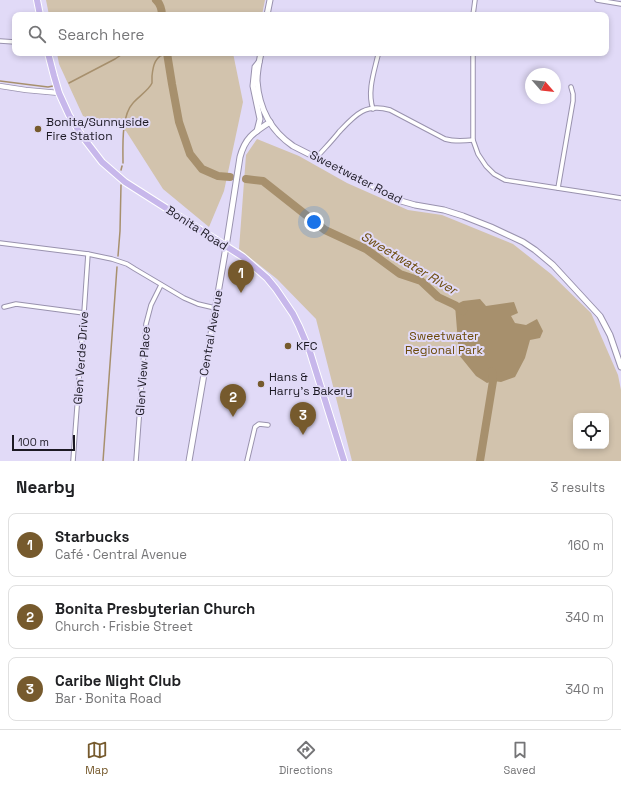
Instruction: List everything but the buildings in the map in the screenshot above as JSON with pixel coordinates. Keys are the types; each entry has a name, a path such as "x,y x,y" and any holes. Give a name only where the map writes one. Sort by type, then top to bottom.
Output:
{"main road":[{"path":"37,0 39,12"},
{"path":"268,12 270,0"},
{"name":"Bonita Road","path":"49,56 59,93 70,115 82,136 102,162 125,182 242,257 267,278 276,288 293,314 310,352 344,461"},
{"name":"Sweetwater Road","path":"260,56 257,80 259,95 263,108 270,122 286,140 293,146 401,201 444,210 463,216 523,242 535,250 553,264 600,316 610,335 621,367"},
{"path":"257,131 259,115 253,86 255,67 259,62"},
{"name":"Central Avenue","path":"189,461 226,247 238,167 243,147 248,139 270,122"}],"street":[{"path":"474,12 475,0"},
{"path":"597,0 621,4"},
{"path":"0,41 12,42"},
{"path":"373,109 370,101 370,92 378,56"},
{"path":"473,56 473,140 478,154 487,168 505,180 621,198"},
{"path":"0,86 59,93"},
{"path":"558,188 573,102 571,87"},
{"path":"316,158 352,118 364,111 373,109 382,108 390,110 445,139 452,141 473,140"},
{"path":"0,243 88,254 112,259 127,264 187,299 198,304 215,308"},
{"name":"Glen Verde Drive","path":"72,461 88,254"},
{"name":"Glen View Place","path":"136,461 146,324 151,305 161,285"},
{"path":"4,307 16,304 84,314"},
{"path":"247,461 255,427 259,424 268,425"}],"green space":[{"path":"46,0 265,0 263,12 48,12"},
{"path":"58,56 234,56 243,102 224,191 209,227 163,189 126,131 83,116 59,64"},
{"name":"Sweetwater Regional Park","path":"257,139 299,156 347,183 408,210 442,215 513,244 551,274 591,313 618,375 621,390 621,461 352,461 316,319 277,279 239,249 246,155"}],"shaded area":[{"path":"480,299 486,306 514,302 518,313 511,316 515,323 526,325 537,319 543,331 540,338 530,340 525,358 515,377 501,382 493,381 487,383 476,376 459,355 455,305 463,301"}],"waterway":[{"name":"Sweetwater River","path":"156,0 159,3 162,12"},
{"path":"69,83 120,56"},
{"path":"123,163 123,140 126,115 133,103 151,86 153,68 155,62 160,56"},
{"name":"Sweetwater River","path":"167,56 179,122 190,154 202,169 218,176 230,177"},
{"path":"0,81 48,87 53,86"},
{"path":"121,170 122,166"},
{"name":"Sweetwater River","path":"246,179 263,181 325,230 366,249 400,274 421,281 438,297 455,305 463,311"},
{"path":"118,256 121,185"},
{"path":"103,461 117,267"},
{"name":"Sweetwater River","path":"480,461 493,381 492,371"}],"place":[{"name":"Bonita/Sunnyside Fire Station","path":"38,129"},
{"name":"Starbucks","path":"241,293"},
{"name":"KFC","path":"288,346"},
{"name":"Hans & Harry’s Bakery","path":"261,384"},
{"name":"Bonita Presbyterian Church","path":"233,417"},
{"name":"Caribe Night Club","path":"303,435"}]}
